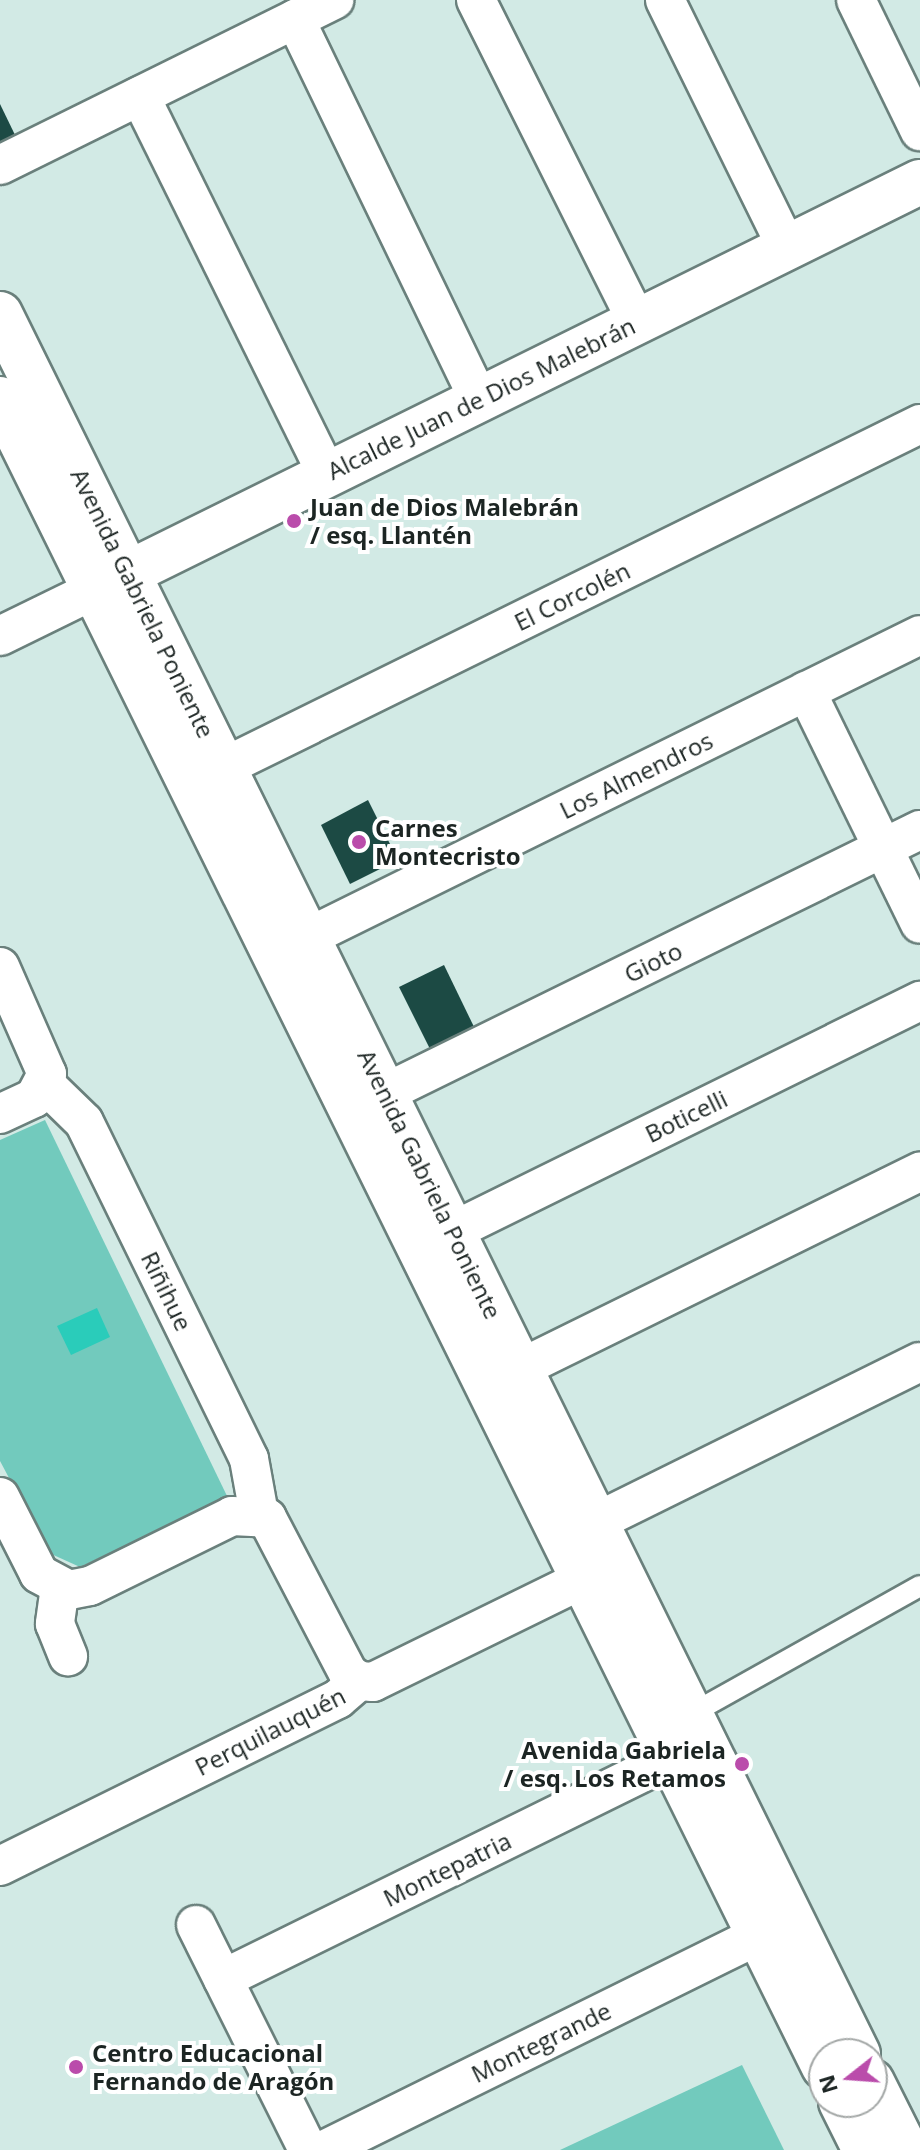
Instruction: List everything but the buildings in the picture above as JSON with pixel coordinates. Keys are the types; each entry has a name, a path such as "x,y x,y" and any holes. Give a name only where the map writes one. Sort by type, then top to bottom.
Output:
{"main road":[{"name":"Alcalde Juan de Dios Malebrán","path":"111,581 920,182"},
{"name":"Avenida Gabriela Poniente","path":"0,314 111,581 583,1579 810,2038"},
{"name":"Avenida Gabriela Poniente","path":"0,399 224,767 850,2038"},
{"path":"888,2114 906,2150"},
{"path":"849,2118 865,2150"}],"street":[{"path":"0,165 334,0"},
{"path":"476,0 637,322"},
{"path":"665,0 787,248"},
{"path":"856,0 920,131"},
{"path":"295,19 479,399"},
{"path":"140,96 327,474"},
{"name":"El Corcolén","path":"224,767 920,424"},
{"name":"Alcalde Juan de Dios Malebrán","path":"0,636 111,581"},
{"name":"Los Almendros","path":"308,937 920,635"},
{"path":"806,691 920,924"},
{"name":"Gioto","path":"385,1093 920,830"},
{"path":"0,967 44,1057 45,1084 34,1098 0,1114"},
{"name":"Boticelli","path":"453,1231 920,1001"},
{"name":"Riñihue","path":"45,1084 84,1122 249,1459 259,1514"},
{"path":"521,1368 920,1172"},
{"path":"596,1522 920,1362"},
{"path":"0,1497 39,1574 60,1587 90,1586 232,1516 259,1514 278,1532 348,1673 359,1681"},
{"name":"Perquilauquén","path":"0,1866 338,1699 359,1681 380,1679 583,1579"},
{"path":"60,1587 55,1624 68,1657"},
{"name":"Montepatria","path":"223,1979 672,1758"},
{"path":"196,1925 308,2150"},
{"name":"Montegrande","path":"324,2150 759,1935"}],"lane":[{"path":"691,1714 920,1586"}],"shaded area":[{"path":"45,1120 228,1498 80,1567 49,1553 0,1461 0,1140"},
{"path":"97,1308 110,1337 71,1355 57,1326"},
{"path":"742,2065 784,2150 560,2150"}],"place":[{"name":"Juan de Dios Malebrán / esq. Llantén","path":"294,521"},
{"name":"Carnes Montecristo","path":"359,842"},
{"name":"Avenida Gabriela / esq. Los Retamos","path":"742,1764"},
{"name":"Centro Educacional Fernando de Aragón","path":"76,2067"}]}
